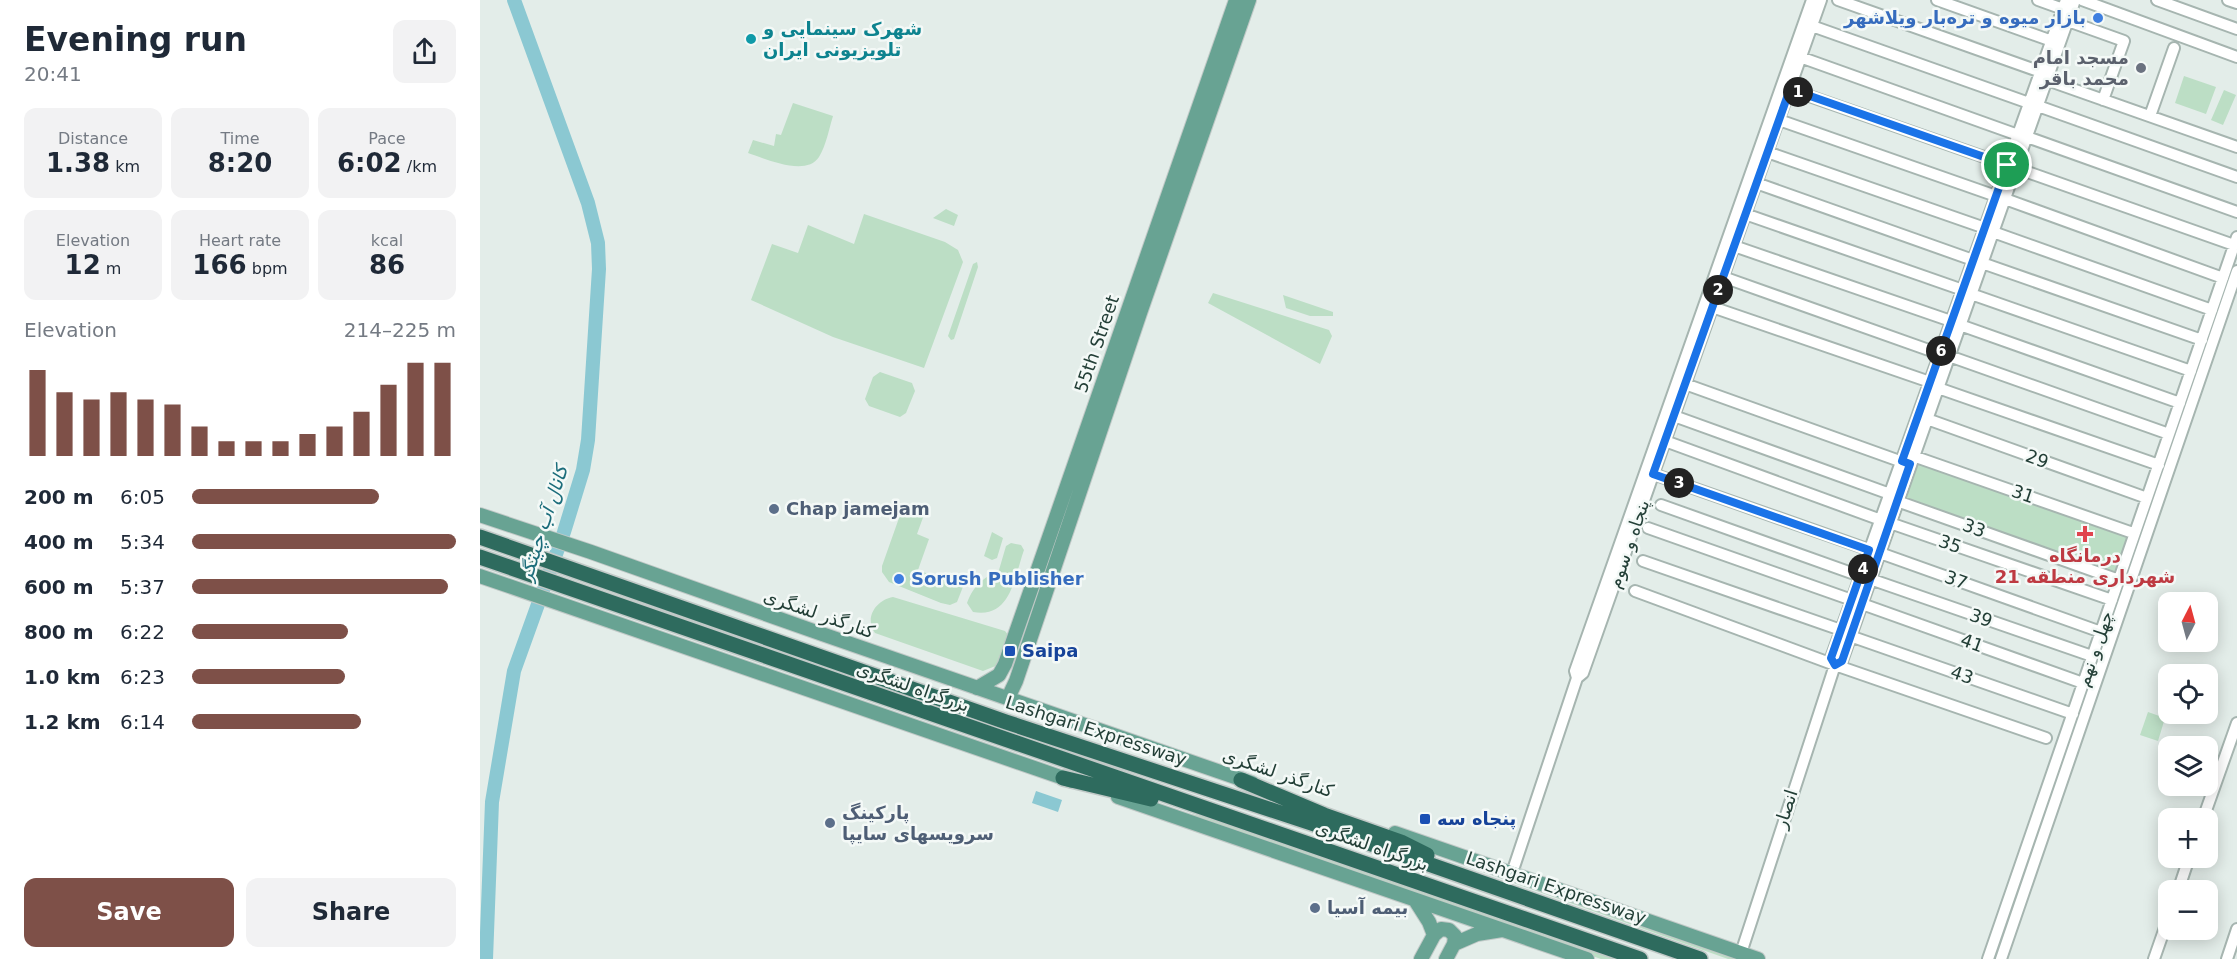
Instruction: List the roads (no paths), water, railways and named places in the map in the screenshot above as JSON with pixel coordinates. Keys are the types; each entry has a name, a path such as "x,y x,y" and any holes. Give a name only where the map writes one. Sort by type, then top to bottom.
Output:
{"highway":[{"path":"480,531 530,553"},
{"name":"Lashgari Expressway","path":"480,537 1006,722 1481,882 1700,959"},
{"name":"بزرگراه لشگری","path":"480,557 1640,959"},
{"path":"1063,778 1098,788 1206,809"},
{"path":"1241,780 1324,815 1401,842 1481,882"}],"main road":[{"name":"55th Street","path":"1008,698 1018,676 1236,0"},
{"name":"55th Street","path":"1002,670 1249,0"},
{"name":"کنارگذر لشگری","path":"480,515 587,550 1758,959"},
{"path":"480,576 1587,959"},
{"path":"977,688 999,675 1002,670 1018,676"},
{"path":"1415,900 1430,922 1434,935"},
{"path":"1421,959 1434,935 1441,929 1449,930 1455,936 1454,944 1446,959"},
{"path":"1454,944 1477,934 1504,930"}],"street":[{"name":"پنجاه و سوم","path":"1577,678 1575,671 1812,0"},
{"name":"پنجاه و سوم","path":"1512,873 1577,678 1583,673 1821,0"},
{"path":"1838,0 2103,100 2237,147"},
{"path":"1937,0 2052,41"},
{"path":"2038,0 2065,4"},
{"name":"انصار","path":"1908,460 2044,76 2075,0"},
{"path":"2082,0 2237,57"},
{"path":"2157,0 2237,28"},
{"path":"2228,0 2237,3"},
{"name":"انصار","path":"2044,76 2052,41 2065,4"},
{"path":"2068,21 2124,41 2103,100"},
{"path":"1812,26 2237,177"},
{"path":"2150,116 2174,48"},
{"path":"1800,57 2237,212"},
{"path":"1790,89 2236,241"},
{"path":"1779,120 2223,278"},
{"path":"1767,152 2212,310"},
{"path":"1756,183 2202,340"},
{"path":"1745,214 2191,371"},
{"name":"چهل و نهم","path":"1988,959 2119,580 2133,533 2236,241"},
{"path":"1734,246 2180,403"},
{"name":"چهل و نهم","path":"2001,959 2237,271"},
{"path":"1723,277 2169,434"},
{"path":"1712,307 2158,465"},
{"name":"31","path":"1685,384 2133,533"},
{"name":"انصار","path":"1741,953 1835,665 1831,658 1846,633 1893,497 1927,419 1934,385"},
{"name":"33","path":"1674,416 2119,580"},
{"name":"29","path":"1927,419 2147,498"},
{"name":"35","path":"1665,441 2112,600"},
{"name":"37","path":"1653,474 2101,632"},
{"name":"39","path":"1661,505 2092,656"},
{"name":"41","path":"1648,528 2083,683"},
{"name":"43","path":"1643,561 2073,714"},
{"path":"1635,591 1835,665 2046,738"},
{"path":"2207,808 2237,723"},
{"path":"2227,959 2237,929"},
{"path":"2154,959 2161,940"}],"water":[{"path":"1036,791 1062,800 1058,812 1032,803"}],"waterway":[{"name":"کانال آب چیتگر","path":"486,959 492,802 514,671 564,532 583,470 588,440 599,269 598,243 588,203 514,0"}],"place":[{"name":"بازار میوه و تره‌بار ویلاشهر","path":"2098,18"},
{"name":"شهرک سینمایی و تلویزیونی ایران","path":"751,39"},
{"name":"مسجد امام محمد باقر","path":"2141,68"},
{"name":"Chap jamejam","path":"774,509"},
{"name":"درمانگاه شهرداری منطقه 21","path":"2085,534"},
{"name":"Sorush Publisher","path":"899,579"},
{"name":"Saipa","path":"1010,651"},
{"name":"پنجاه سه","path":"1425,819"},
{"name":"پارکینگ سرویسهای سایپا","path":"830,823"},
{"name":"بیمه آسیا","path":"1315,908"}]}
